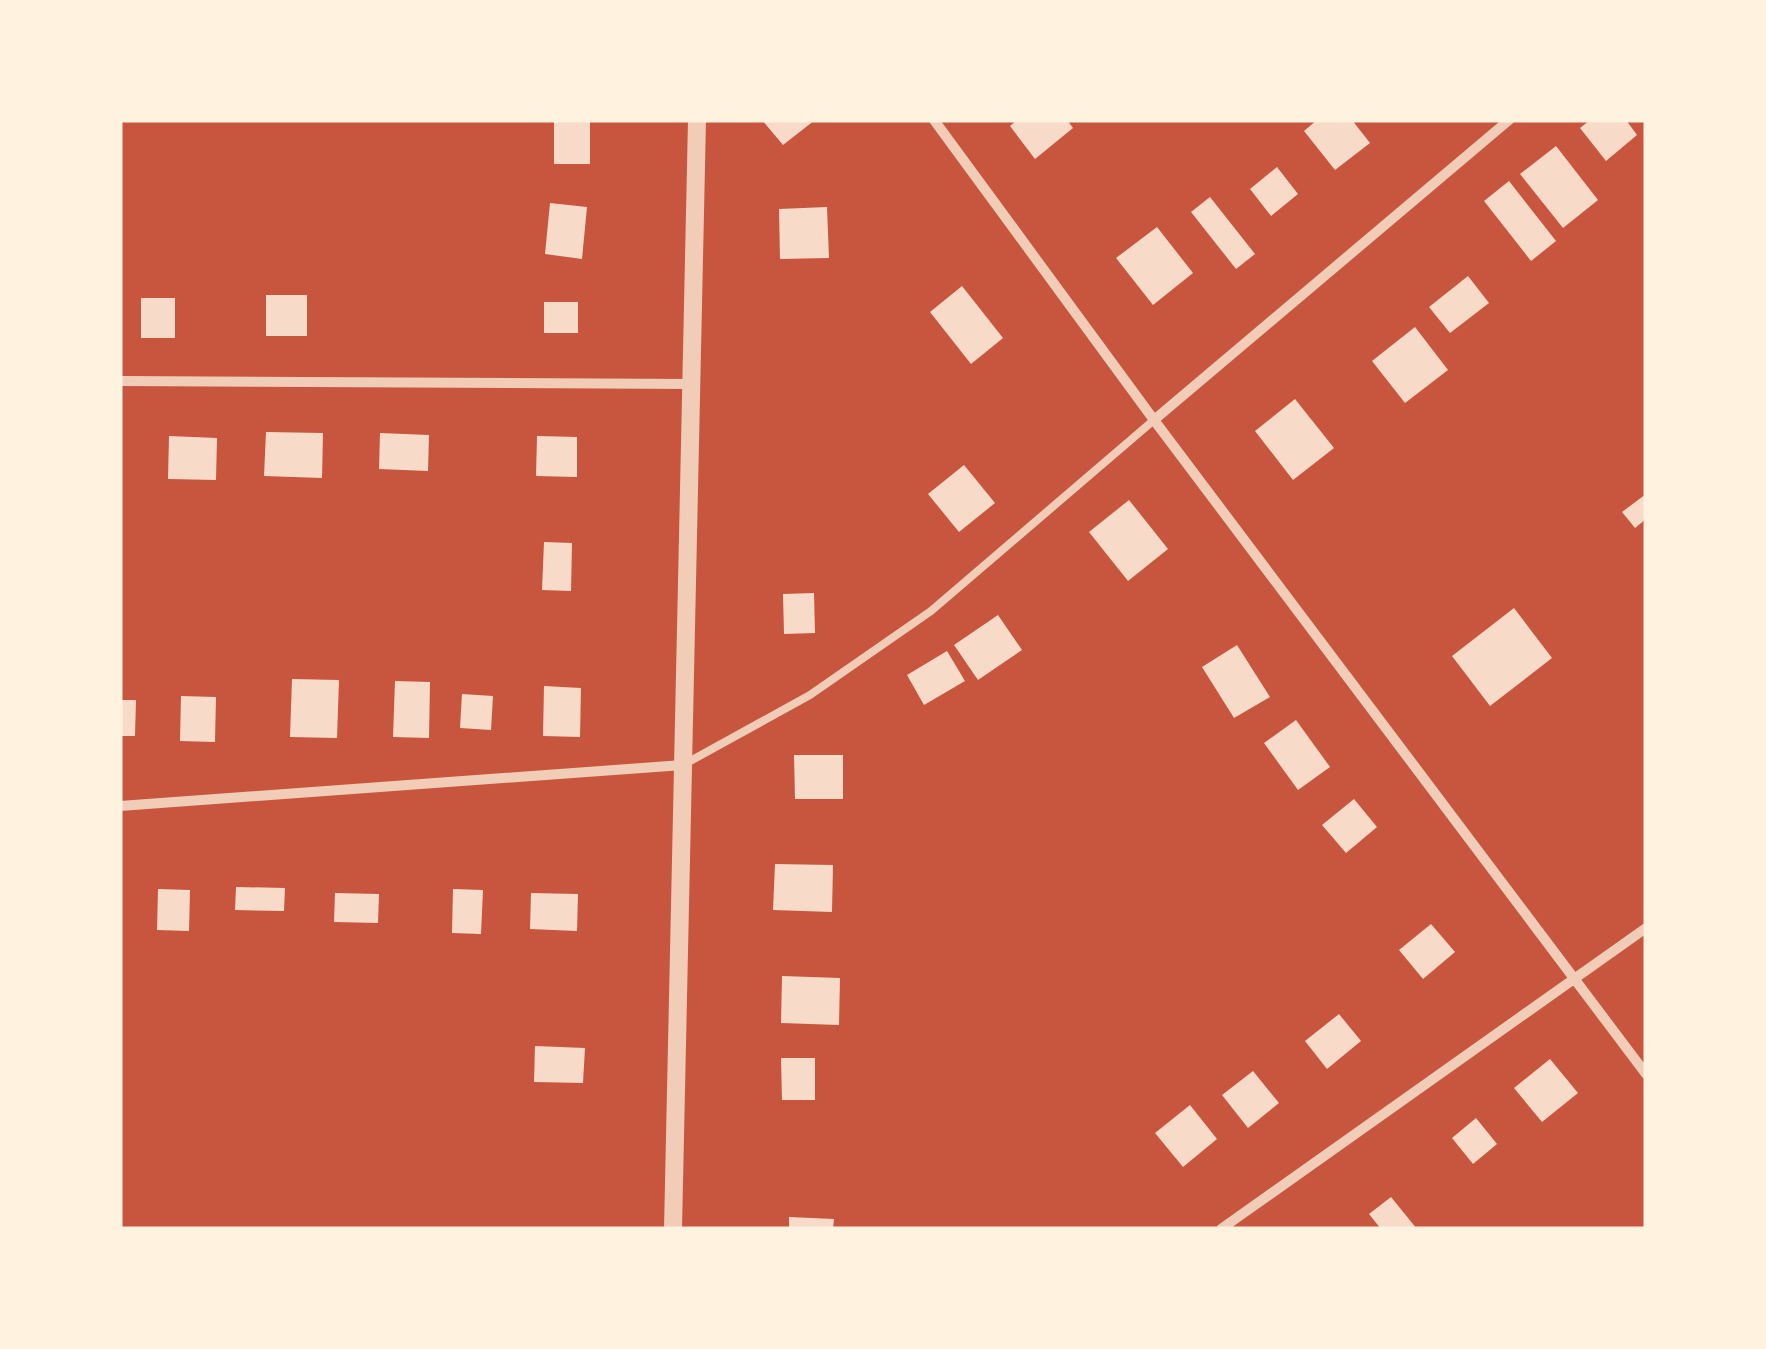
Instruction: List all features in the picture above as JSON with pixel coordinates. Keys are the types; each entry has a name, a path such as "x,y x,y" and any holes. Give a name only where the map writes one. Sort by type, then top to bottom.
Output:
{"street":[{"path":"673,1229 697,120"},
{"path":"934,120 1154,420 1646,1074"},
{"path":"1154,420 1509,120"},
{"path":"120,380 691,384"},
{"path":"120,806 683,765"},
{"path":"1221,1229 1646,928"}],"lane":[{"path":"683,765 810,695 931,610 1154,420"}],"building":[{"path":"554,120 590,120 590,164 554,164"},
{"path":"762,120 815,120 783,145"},
{"path":"1017,120 1067,120 1073,128 1035,159 1010,126"},
{"path":"1317,120 1352,120 1370,143 1335,170 1304,131"},
{"path":"1590,120 1626,120 1637,135 1606,161 1580,128"},
{"path":"1556,146 1598,200 1563,228 1520,174"},
{"path":"1277,167 1298,194 1271,216 1250,189"},
{"path":"1509,181 1556,241 1531,261 1484,201"},
{"path":"1210,197 1255,254 1236,269 1191,212"},
{"path":"550,203 587,207 582,259 545,254"},
{"path":"827,207 829,258 780,259 779,209"},
{"path":"1157,227 1193,273 1153,305 1116,258"},
{"path":"1468,276 1489,303 1450,333 1429,307"},
{"path":"962,286 1003,338 971,364 930,312"},
{"path":"266,295 307,295 307,336 266,336"},
{"path":"141,298 175,298 175,338 141,338"},
{"path":"544,302 578,302 578,333 544,333"},
{"path":"1415,327 1448,370 1405,403 1372,361"},
{"path":"1295,399 1334,448 1293,480 1255,431"},
{"path":"266,432 323,433 322,478 264,476"},
{"path":"380,433 429,435 428,471 379,469"},
{"path":"169,436 217,438 216,480 168,479"},
{"path":"537,436 577,437 577,477 536,476"},
{"path":"964,465 995,503 959,532 928,494"},
{"path":"1646,494 1646,519 1635,528 1622,512"},
{"path":"1129,500 1168,549 1128,581 1089,532"},
{"path":"544,542 572,543 571,591 542,590"},
{"path":"814,593 815,633 784,634 783,594"},
{"path":"1514,608 1552,658 1490,706 1452,656"},
{"path":"998,615 1022,650 978,680 954,645"},
{"path":"1237,645 1270,697 1234,718 1202,667"},
{"path":"947,651 965,681 924,705 907,675"},
{"path":"292,679 339,680 337,738 290,737"},
{"path":"395,681 430,682 429,738 393,737"},
{"path":"544,686 581,688 580,737 543,736"},
{"path":"462,694 493,696 491,730 460,728"},
{"path":"181,696 216,697 215,742 180,741"},
{"path":"120,700 136,700 135,736 120,736"},
{"path":"1296,720 1330,767 1298,790 1264,743"},
{"path":"794,755 843,755 843,799 795,799"},
{"path":"1354,799 1377,827 1346,853 1322,825"},
{"path":"775,864 833,865 832,912 773,910"},
{"path":"236,887 285,888 284,911 235,910"},
{"path":"158,889 190,890 189,931 157,930"},
{"path":"453,889 483,890 481,934 452,933"},
{"path":"335,893 379,894 378,923 334,922"},
{"path":"531,893 578,894 577,931 530,929"},
{"path":"1431,924 1455,952 1423,979 1399,950"},
{"path":"782,976 840,978 839,1025 781,1023"},
{"path":"1339,1014 1361,1041 1327,1069 1305,1041"},
{"path":"535,1046 585,1048 583,1083 534,1082"},
{"path":"781,1058 815,1058 815,1100 782,1100"},
{"path":"1550,1059 1578,1093 1542,1122 1514,1088"},
{"path":"1253,1071 1279,1103 1248,1128 1222,1095"},
{"path":"1190,1105 1217,1139 1183,1167 1155,1133"},
{"path":"1476,1118 1497,1144 1473,1164 1452,1138"},
{"path":"1391,1197 1417,1229 1381,1229 1369,1214"},
{"path":"789,1217 834,1219 833,1229 789,1229"}]}
